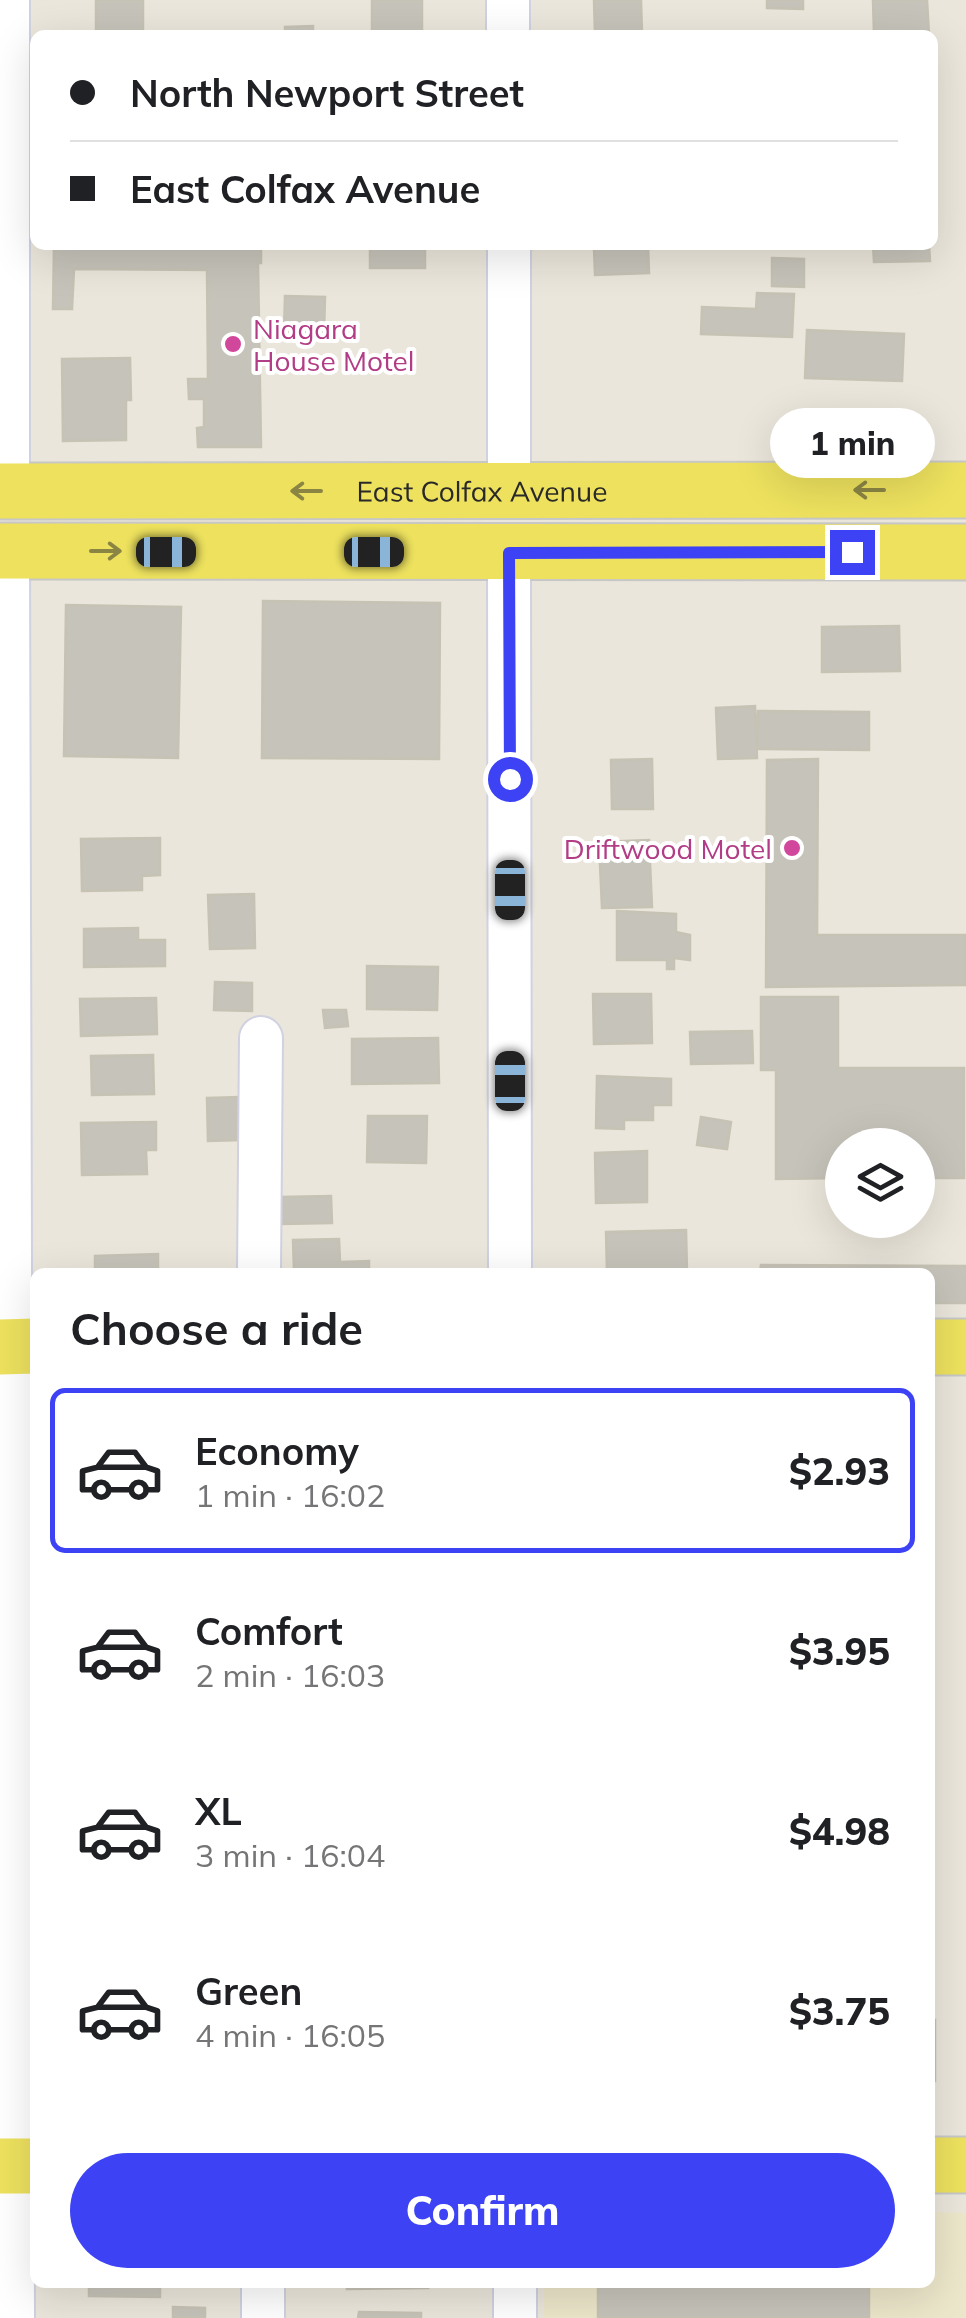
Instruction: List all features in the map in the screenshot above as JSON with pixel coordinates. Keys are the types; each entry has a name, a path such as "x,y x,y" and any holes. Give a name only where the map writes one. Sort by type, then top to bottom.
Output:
{"main road":[{"name":"East Colfax Avenue","path":"4,491 966,490"},
{"path":"4,551 966,552"},
{"path":"935,1346 966,1346"},
{"path":"935,2165 966,2165"}],"street":[{"path":"4,491 8,0"},
{"path":"508,0 508,30"},
{"path":"509,250 509,490"},
{"path":"4,551 15,1346 13,2318"},
{"path":"509,553 510,1268"},
{"path":"259,1268 261,1038"},
{"path":"263,2288 263,2318"},
{"path":"515,2288 515,2318"}],"shaded area":[{"path":"935,2212 966,2213 966,2318 544,2318 544,2288 935,2288"}],"building":[{"path":"96,0 143,0 143,30 96,30"},
{"path":"372,0 422,0 422,30 372,30"},
{"path":"594,0 641,0 642,30 595,30"},
{"path":"767,0 803,0 803,9 767,8"},
{"path":"873,0 927,0 929,30 874,30"},
{"path":"313,26 313,30 285,30"},
{"name":"Niagara House Motel","path":"54,250 261,250 261,447 198,447 197,428 204,427 204,399 189,399 188,379 208,379 207,270 74,269 72,309 53,309"},
{"path":"370,250 425,250 425,268 370,268"},
{"path":"594,250 648,250 649,273 595,275"},
{"path":"873,250 929,250 930,261 874,262"},
{"path":"772,258 804,259 804,287 772,286"},
{"path":"757,293 794,294 792,337 701,334 702,307 756,309"},
{"path":"285,296 325,297 324,333 284,332"},
{"path":"807,330 904,334 902,381 805,378"},
{"path":"130,358 131,400 126,400 126,440 63,441 62,359"},
{"path":"263,601 440,603 439,759 262,758"},
{"path":"66,605 181,607 178,758 64,756"},
{"path":"899,626 900,671 822,672 822,627"},
{"path":"755,706 757,758 718,759 716,708"},
{"path":"758,711 869,712 869,750 757,749"},
{"path":"652,759 653,809 612,809 611,760"},
{"name":"Driftwood Motel","path":"818,759 817,935 965,935 965,985 766,987 767,760"},
{"path":"160,838 160,875 142,876 142,890 82,891 81,839"},
{"path":"649,840 652,907 602,908 599,842"},
{"path":"254,894 255,948 210,949 208,895"},
{"path":"617,911 676,914 676,932 690,935 690,960 674,958 674,969 667,969 667,960 617,960"},
{"path":"138,928 138,940 165,940 165,966 84,967 84,929"},
{"path":"367,966 438,967 437,1010 367,1009"},
{"path":"215,982 252,983 252,1011 214,1010"},
{"path":"593,994 651,994 652,1043 594,1044"},
{"path":"761,997 838,997 838,1068 964,1068 964,1178 935,1178 935,1128 825,1128 825,1178 776,1179 776,1070 761,1070"},
{"path":"156,998 157,1034 81,1036 80,999"},
{"path":"323,1010 346,1010 348,1026 325,1028"},
{"path":"752,1031 753,1063 691,1064 690,1032"},
{"path":"438,1038 439,1083 352,1084 352,1039"},
{"path":"153,1055 154,1094 92,1095 91,1056"},
{"path":"597,1076 671,1079 671,1105 653,1105 653,1120 624,1120 624,1129 596,1128"},
{"path":"240,1097 242,1140 208,1141 207,1098"},
{"path":"368,1116 427,1116 426,1163 367,1162"},
{"path":"701,1117 731,1122 727,1149 697,1145"},
{"path":"156,1122 156,1150 146,1150 147,1174 82,1175 81,1123"},
{"path":"647,1151 647,1202 596,1203 595,1153"},
{"path":"331,1196 332,1223 281,1224 281,1197"},
{"path":"686,1230 687,1268 607,1268 606,1232"},
{"path":"339,1239 340,1262 369,1261 369,1268 294,1268 293,1240"},
{"path":"158,1254 158,1268 95,1268 95,1256"},
{"path":"966,1266 966,1303 935,1303 935,1268 761,1268"},
{"path":"89,2288 160,2288 160,2297 89,2296"},
{"path":"598,2288 869,2288 869,2318 598,2318"},
{"path":"173,2307 205,2308 205,2318 173,2318"},
{"path":"359,2312 421,2313 421,2318 358,2318"}],"place":[{"name":"Niagara House Motel","path":"233,344"},
{"name":"Driftwood Motel","path":"792,848"}],"route":[{"path":"510,779 509,553 852,552"}]}
